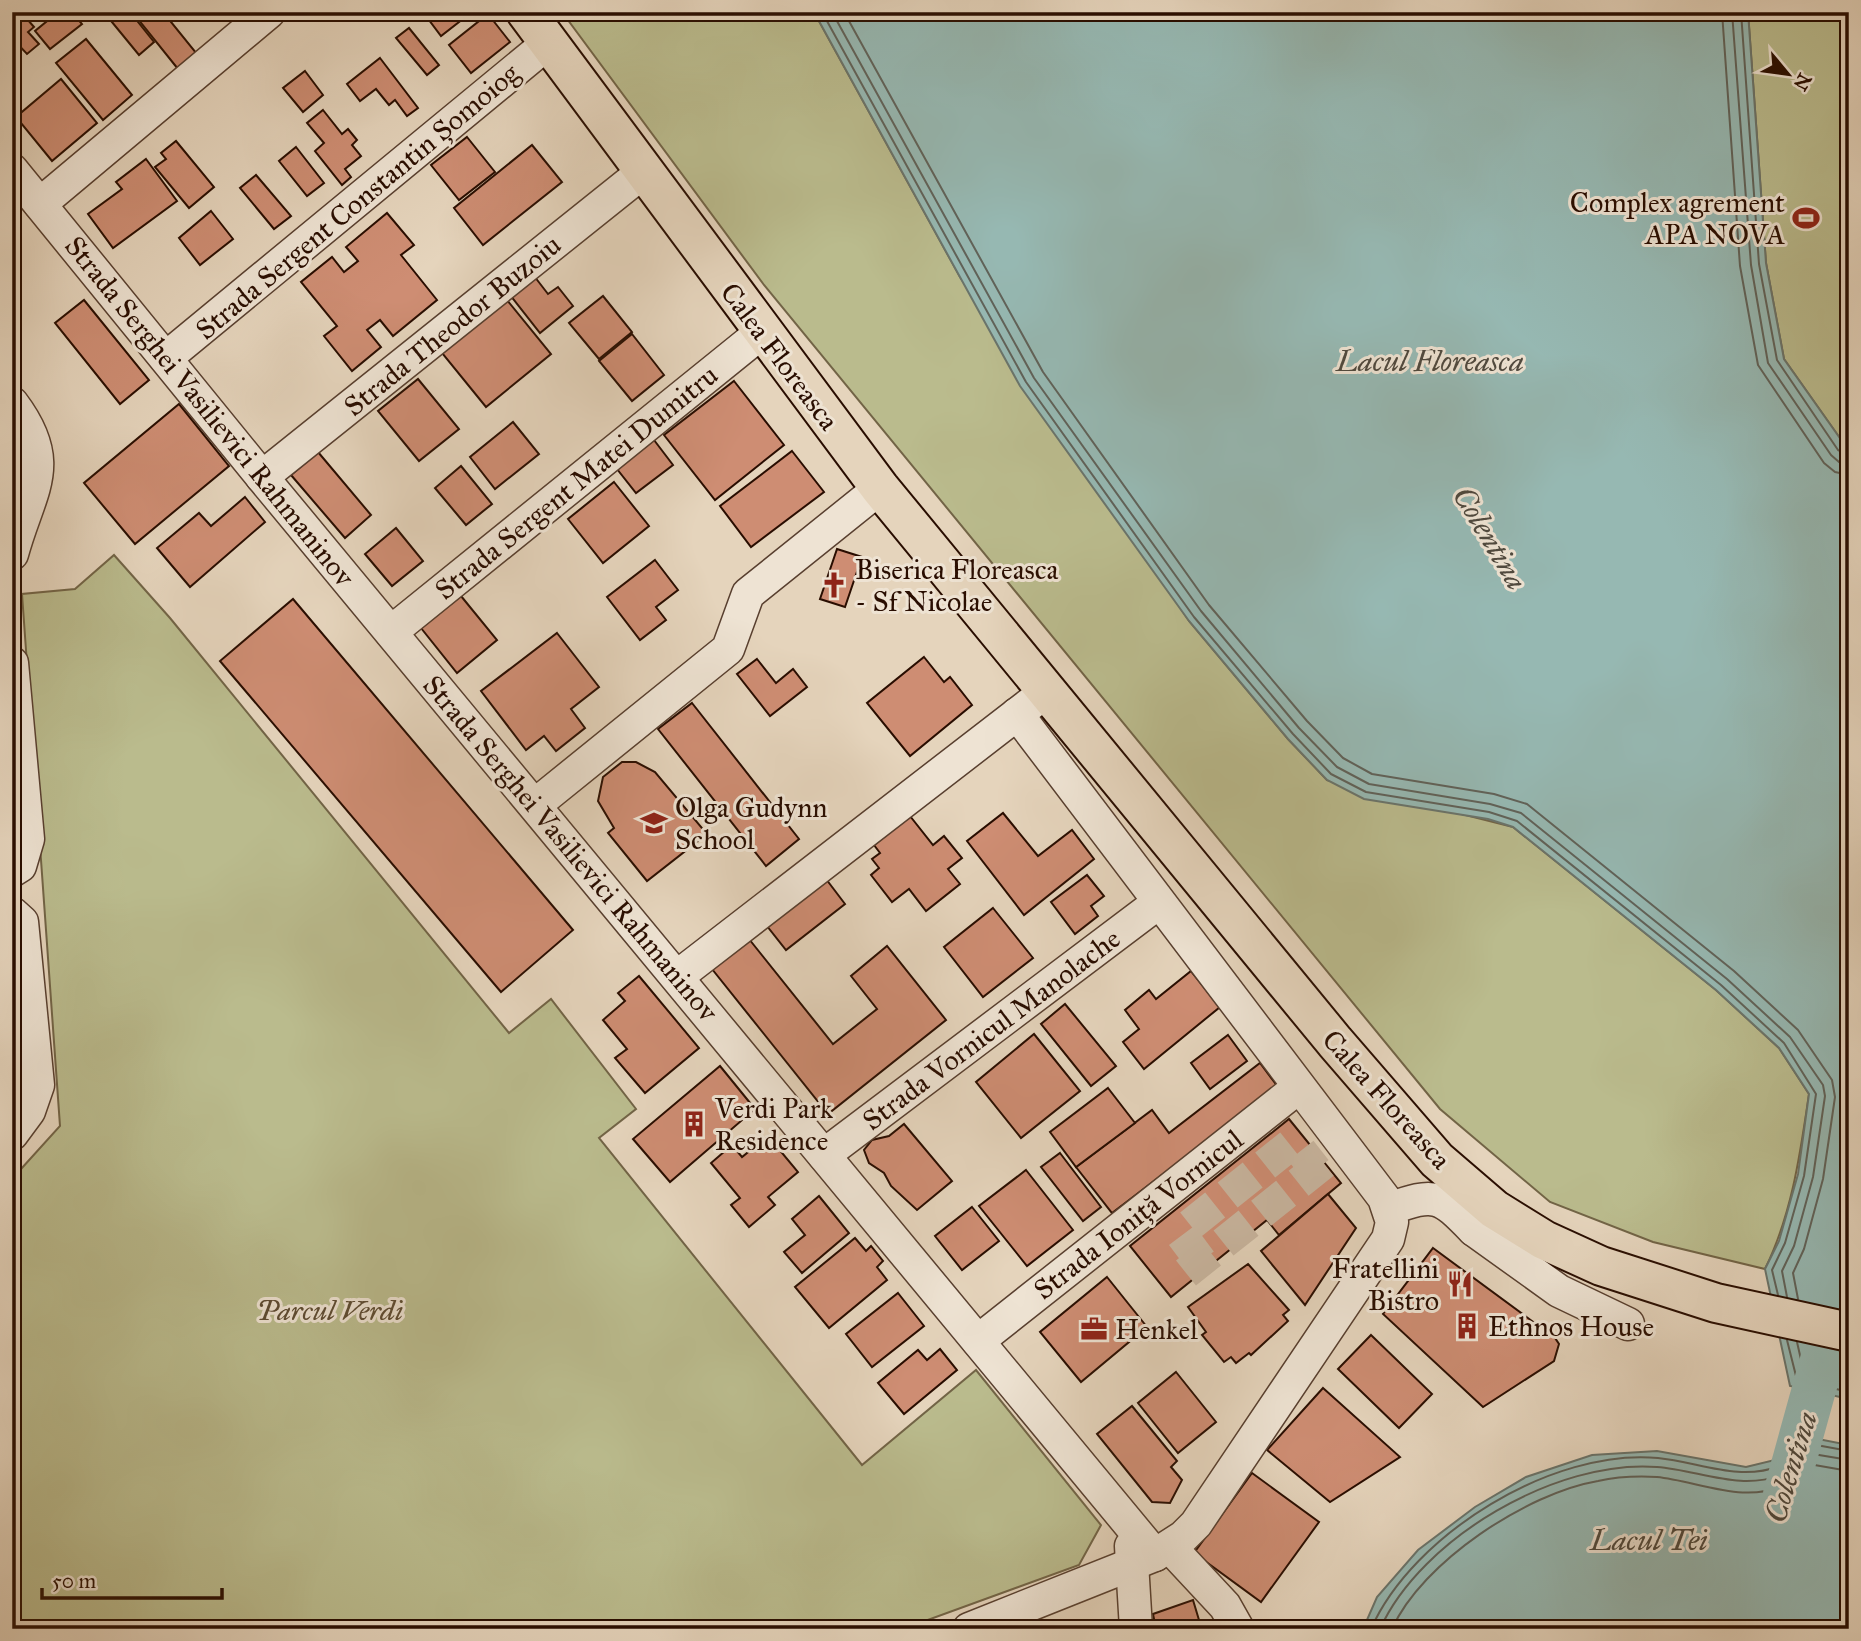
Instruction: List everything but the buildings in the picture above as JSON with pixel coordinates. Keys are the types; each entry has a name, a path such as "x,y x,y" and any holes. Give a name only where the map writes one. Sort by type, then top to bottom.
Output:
{"main road":[{"name":"Calea Floreasca","path":"526,12 880,488 1406,1126 1437,1160 1494,1209 1544,1240 1601,1266 1682,1294 1849,1332"}],"street":[{"path":"40,204 269,12"},
{"name":"Strada Sergent Constantin Șomoiog","path":"166,358 548,43"},
{"name":"Strada Serghei Vasilievici Rahmaninov","path":"12,170 262,477 1131,1526 1152,1556 1136,1629"},
{"name":"Strada Theodor Buzoiu","path":"262,477 643,172"},
{"name":"Strada Sergent Matei Dumitru","path":"391,632 762,332"},
{"path":"12,403 28,424 36,443 40,471 12,554"},
{"path":"535,805 728,649 748,594 880,488"},
{"path":"12,663 27,839 20,866 12,871"},
{"path":"678,976 1017,714 1052,697"},
{"path":"1037,741 1052,697"},
{"name":"Calea Floreasca","path":"1017,714 1299,1087 1335,1155 1384,1198 1389,1209"},
{"name":"Strada Vornicul Manolache","path":"824,1155 1158,903"},
{"path":"12,1134 29,1111 37,1085 17,917"},
{"name":"Strada Ioniță Vornicul","path":"978,1341 1299,1087"},
{"path":"1474,1230 1475,1192"},
{"path":"983,1626 1152,1556 1196,1524 1388,1239 1392,1222 1389,1209 1421,1198 1446,1202 1474,1230 1559,1291 1628,1324"},
{"path":"1574,1298 1601,1266"},
{"path":"1152,1556 1225,1606 1238,1629"}],"green space":[{"path":"562,12 814,12 960,277 1189,621 1288,739 1327,780 1513,827 1716,990 1779,1048 1809,1094 1788,1206 1765,1269 1653,1242 1550,1202 1440,1109 764,285"},
{"name":"Complex agrement APA NOVA","path":"1748,12 1849,12 1849,451 1784,359 1766,263"},
{"name":"Parcul Verdi","path":"114,555 170,618 509,1033 551,999 636,1109 599,1138 862,1465 976,1370 1101,1525 1079,1565 903,1629 12,1629 12,1179 60,1126 22,594 75,589"}],"water":[{"name":"Lacul Floreasca","path":"814,12 1748,12 1766,263 1784,359 1849,451 1849,1399 1790,1386 1765,1269 1779,1241 1798,1174 1809,1094 1779,1048 1716,990 1513,827 1488,819 1364,799 1327,780 1288,739 1189,621 1020,386"},
{"name":"Lacul Tei","path":"1782,1432 1849,1445 1849,1629 1363,1629 1377,1597 1418,1550 1475,1507 1526,1477 1592,1455 1657,1451 1746,1467 1775,1460"}],"waterway":[{"name":"Colentina","path":"1785,1494 1849,1263"}],"tunnel":[{"path":"1201,1261 1180,1233 1294,1142 1316,1170"},
{"path":"1186,1273 1324,1163"}],"place":[{"name":"Complex agrement APA NOVA","path":"1806,218"},
{"name":"Biserica Floreasca - Sf Nicolae","path":"834,585"},
{"name":"Olga Gudynn School","path":"654,823"},
{"name":"Verdi Park Residence","path":"694,1124"},
{"name":"Fratellini Bistro","path":"1460,1284"},
{"name":"Ethnos House","path":"1467,1326"},
{"name":"Henkel","path":"1094,1329"}]}
